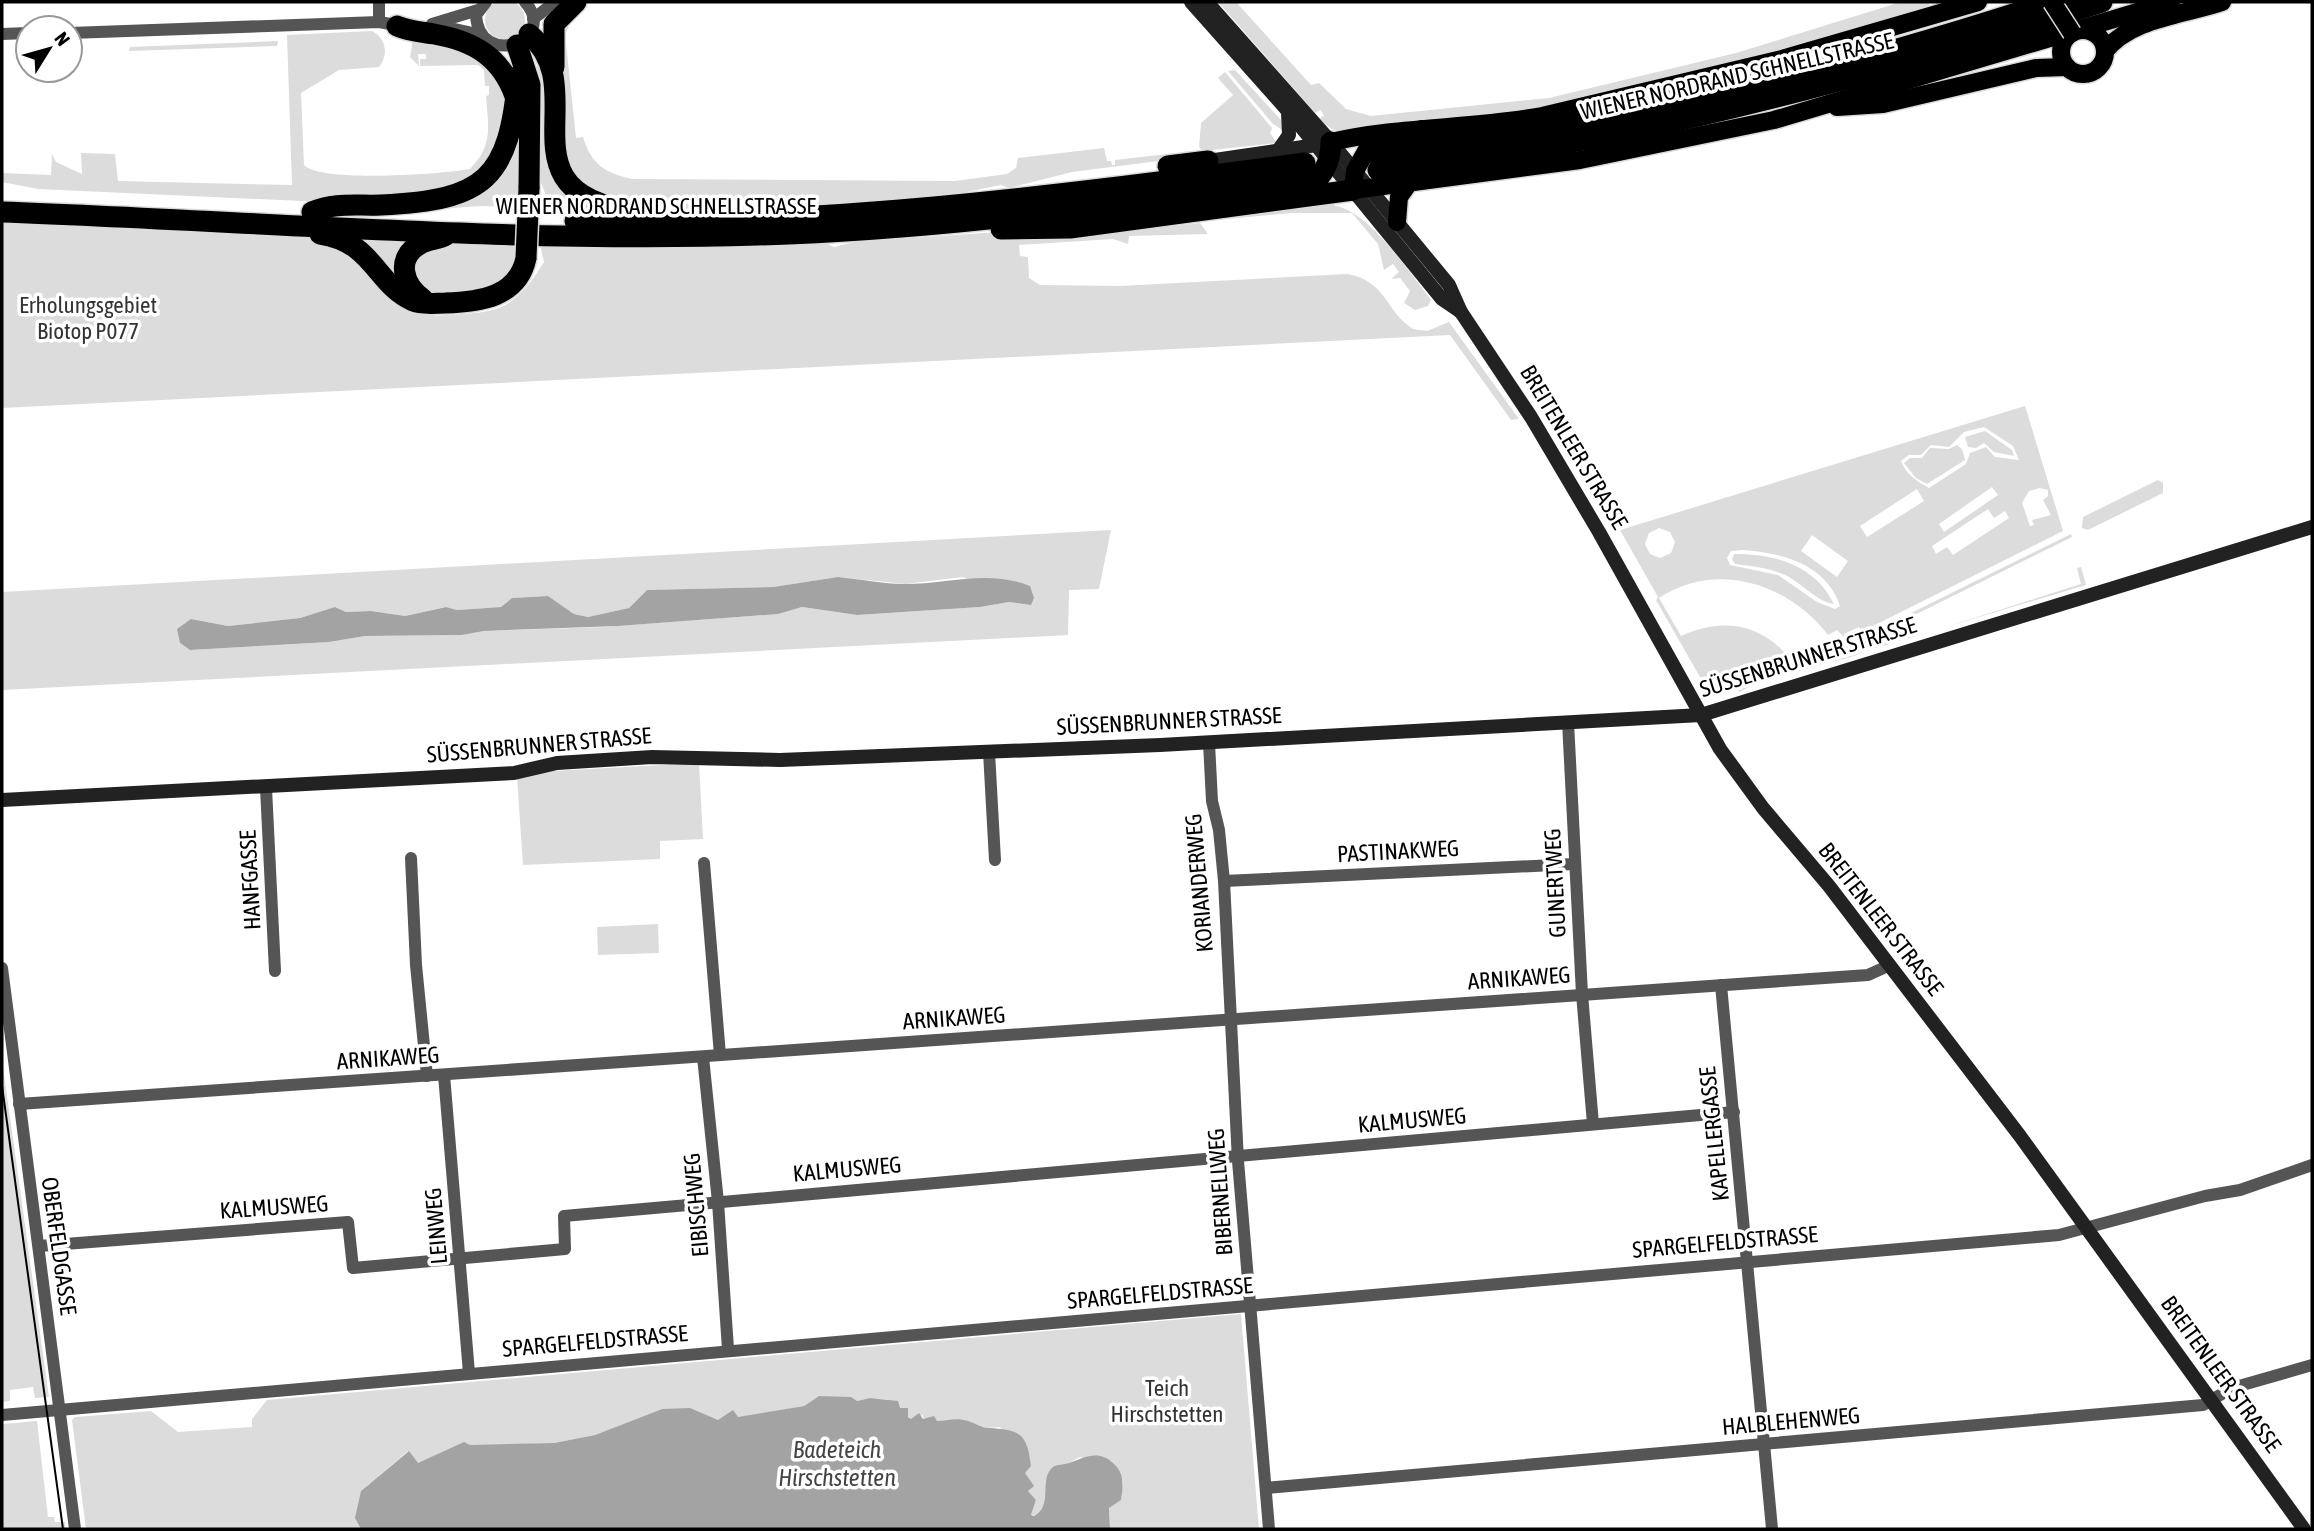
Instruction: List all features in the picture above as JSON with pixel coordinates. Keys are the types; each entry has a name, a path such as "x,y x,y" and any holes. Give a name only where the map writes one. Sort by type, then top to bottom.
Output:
{"highway":[{"path":"577,2 554,24 552,79 557,160 570,188 593,203 616,209 667,214 677,222"},
{"name":"WIENER NORDRAND SCHNELLSTRASSE","path":"1366,174 1818,71 2051,2"},
{"name":"WIENER NORDRAND SCHNELLSTRASSE","path":"1366,174 1562,144 1686,119 1888,69 2102,2"},
{"path":"388,24 462,40 480,48 504,71 521,93"},
{"path":"521,36 546,56 552,79"},
{"path":"521,36 521,93 529,188 526,258 520,276 503,292 484,299 416,303 404,296 357,248 330,236 314,233 308,218 328,205 383,205 444,196 484,181 502,160 521,93 530,85 521,36"},
{"path":"978,205 998,195 1064,181 1208,161"},
{"path":"1315,165 1366,174"},
{"name":"WIENER NORDRAND SCHNELLSTRASSE","path":"2,212 677,222 858,214 978,205 1315,165"},
{"name":"WIENER NORDRAND SCHNELLSTRASSE","path":"2,198 308,218 452,231 670,237 811,233 942,224 1315,165"},
{"path":"431,303 410,289 404,266 408,254 416,246 452,231"}],"main road":[{"name":"BREITENLEER STRASSE","path":"1191,2 1288,111 1315,165"},
{"name":"BREITENLEER STRASSE","path":"1207,2 1315,165 1366,174 1397,222 1448,285 1461,312 1531,417 1720,749 1763,808 1829,886 1890,965 2089,1230 2304,1529"},
{"path":"1937,14 1954,2"},
{"path":"1978,2 1782,59 1542,116 1507,123 1422,129 1370,146 1366,174 1411,180 1580,160 1823,107 2171,2"},
{"path":"2051,2 2072,33"},
{"path":"1823,107 1883,104 2043,67 2067,67 2076,73 2090,73 2101,65 2105,51 2120,35 2157,20 2222,2"},
{"path":"2067,67 2061,50 2062,43 2072,33 2084,30 2096,34 2105,51"},
{"path":"1278,152 1290,129 1288,111"},
{"path":"1208,161 1278,152 1315,165 1422,129"},
{"name":"BREITENLEER STRASSE","path":"1366,174 1442,299 1461,312"},
{"path":"1397,222 1399,197 1411,180"},
{"name":"SÜSSENBRUNNER STRASSE","path":"2,800 514,773 557,763 652,757 780,760 989,752 1209,743 1701,715 2312,527"}],"street":[{"path":"379,2 388,24"},
{"path":"521,36 525,2"},
{"path":"84,33 388,24 431,25 482,34 521,36 551,5 577,2"},
{"path":"431,25 482,6"},
{"path":"482,6 476,21 482,34"},
{"name":"GUNERTWEG","path":"1568,722 1581,994 1593,1124"},
{"name":"KORIANDERWEG","path":"1209,743 1212,802 1219,830 1224,881 1229,1020"},
{"path":"989,752 995,860"},
{"name":"HANFGASSE","path":"266,788 275,971"},
{"path":"411,858 416,965 427,1076"},
{"path":"704,863 720,1055"},
{"name":"PASTINAKWEG","path":"1224,881 1574,864"},
{"name":"ARNIKAWEG","path":"19,1104 1868,975 1890,965"},
{"name":"OBERFELDGASSE","path":"2,968 75,1529"},
{"name":"KAPELLERGASSE","path":"1721,985 1772,1529"},
{"name":"BIBERNELLWEG","path":"1229,1020 1249,1307 1269,1529"},
{"name":"EIBISCHWEG","path":"703,1057 718,1202 728,1349"},
{"name":"LEINWEG","path":"444,1075 469,1373"},
{"name":"KALMUSWEG","path":"39,1246 348,1222 353,1268 565,1249 564,1216 1734,1112"},
{"name":"SPARGELFELDSTRASSE","path":"5,1415 728,1349 1249,1307 1748,1261 2059,1236 2089,1230 2205,1196 2240,1190 2263,1179 2312,1165"},
{"name":"HALBLEHENWEG","path":"1266,1488 2203,1405 2232,1388 2312,1365"}],"green space":[{"path":"505,0 513,1 519,6 524,12 524,28 519,34 513,39 505,40 497,39 491,34 486,28 485,20 486,12 491,6 497,1"},
{"path":"1218,2 1236,2 1311,85 1319,83 1346,109 1371,116 1549,98 1736,53 1901,2 1928,2 1930,7 1775,54 1543,109 1392,127 1372,125 1338,131 1320,119 1324,115 1320,110 1315,113"},
{"path":"562,26 569,27 565,34 576,138 583,137 590,154 600,166 614,174 632,179 955,181 1007,174 1016,168 1018,158 1104,148 1107,161 1111,161 1112,165 1115,165 1115,160 1176,153 1190,157 1072,172 1009,188 1001,185 942,197 817,205 661,210 617,205 563,167"},
{"path":"372,31 385,47 379,67 339,70 301,93 304,165 315,171 333,174 383,176 470,169 483,151 488,134 486,96 489,95 489,86 485,86 484,70 478,65 420,66 420,59 426,59 426,54 418,54 419,66 410,57 413,40 457,43 507,86 503,143 467,185 345,203 38,189 2,182 2,173 51,175 52,154 56,162 82,174 81,153 115,154 118,181 292,185 287,35"},
{"path":"278,41 277,46 129,51 130,47"},
{"path":"536,57 542,57 552,156 601,211 541,213 545,193 540,180 542,115"},
{"path":"1235,70 1281,120 1284,131 1273,124 1228,71"},
{"path":"1225,72 1272,128 1270,133 1277,143 1203,151 1199,147 1201,123 1233,95 1218,78"},
{"path":"522,108 518,212 485,206 431,209 477,190"},
{"path":"1335,200 1335,206 1347,210 1361,218 1388,244 1431,300 1428,306 1415,310 1404,303 1410,291 1400,278 1391,279 1399,272 1393,264 1384,270 1378,244 1352,213 1291,213 1227,219 1218,217"},
{"name":"Erholungsgebiet Biotop P077","path":"2,220 303,235 339,242 435,309 435,316 487,311 510,302 521,293 544,262 540,245 699,247 826,243 834,247 854,242 984,233 1147,229 1200,223 1208,234 1129,236 1128,244 1113,239 1019,245 1020,256 1028,257 1029,278 1040,285 1120,286 1347,274 1360,278 1378,289 1403,321 1413,329 1427,331 1449,322 1519,419 1511,420 1450,335 2,408"},
{"path":"348,235 414,237 402,284"},
{"path":"442,242 520,244 507,280 464,296 421,292 410,260"},
{"path":"2025,406 2063,531 1861,632 1859,627 1844,634 1846,639 1837,630 1828,635 1812,617 1793,602 1772,590 1750,583 1727,579 1704,580 1659,598 1681,636 1711,627 1740,627 1767,638 1791,660 1801,661 1739,692 1726,684 1708,691 1620,530","holes":["1984,427 2013,446 2019,460 1995,457 1986,447 1970,453 1966,464 1929,488 1912,477 1901,461 1909,455 1921,455 1931,445 1949,447 1964,432","1992,487 1998,495 1944,532 1939,524","2040,488 2048,490 2048,496 2043,500 2051,515 2032,520 2034,525 2030,526 2022,503 2029,491","1917,489 1924,501 1867,537 1860,526","1988,509 1994,518 2005,511 2009,518 1953,555 1947,547 1936,554 1932,546","1659,528 1670,532 1675,542 1671,553 1660,558 1650,554 1645,544 1649,533","1812,535 1848,561 1837,577 1801,551","1743,550 1773,554 1801,563 1824,580 1840,606 1835,609 1817,602 1778,575 1730,565 1727,558 1731,551"]},
{"path":"1985,431 2012,450 2014,456 1994,452 1984,443 1976,448 1968,447 1965,437"},
{"path":"1957,445 1962,449 1965,460 1927,484 1916,478 1904,463 1910,458 1922,458 1930,448 1949,449"},
{"path":"2158,480 2163,483 2163,493 2088,530 2082,528 2083,517"},
{"path":"1111,530 1099,589 1069,590 1068,635 2,690 2,592","holes":["838,577 905,584 963,577 1031,605 1009,602 980,607 857,615 802,607 777,614 603,627 484,631 462,635 365,636 329,642 190,650 180,643 191,619 228,626 300,618 335,607 346,612 371,611 405,616 445,607 457,610 501,607 512,598 548,596 574,614 588,617 629,608 647,590 773,587"]},
{"path":"2071,534 2072,537 1844,650 1836,650"},
{"path":"1734,554 1764,556 1792,564 1816,579 1834,604 1822,600 1785,575 1735,564 1732,559"},
{"path":"2081,567 2086,585 1935,630 2081,584 2077,568"},
{"path":"1915,628 1917,636 1865,651 1899,635"},
{"path":"699,763 703,839 660,841 660,859 523,865 517,777 534,772"},
{"path":"658,924 659,953 598,955 597,927"},
{"path":"2,1060 49,1397 35,1398 33,1387 10,1390 10,1401 2,1402"},
{"name":"Teich Hirschstetten","path":"1241,1314 1259,1529 1110,1529 1109,1507 1121,1500 1123,1482 1120,1472 1080,1457 1048,1474 1045,1505 1038,1515 1031,1515 1036,1500 1028,1491 1025,1473 1000,1427 962,1426 923,1418 923,1415 911,1419 891,1400 870,1398 857,1401 819,1396 804,1406 718,1420 662,1409 595,1435 554,1443 469,1446 464,1443 418,1464 408,1451 362,1490 363,1529 86,1529 72,1420 75,1417 151,1411 178,1432 252,1427 252,1419 267,1400"},
{"path":"37,1421 48,1517 54,1517 55,1522 65,1522 66,1529 2,1529 2,1424"}],"water":[{"path":"838,577 904,584 999,579 1030,586 1034,598 1031,605 1009,602 980,607 857,615 802,607 778,614 618,626 484,631 462,635 365,636 329,642 190,650 180,643 177,629 191,619 228,626 300,618 335,607 346,612 371,611 405,616 446,607 457,610 501,607 512,598 548,596 574,614 588,617 629,608 647,590 773,587"},
{"name":"Badeteich Hirschstetten","path":"819,1396 851,1397 857,1401 870,1398 898,1401 900,1408 908,1408 908,1417 911,1419 919,1413 923,1419 934,1416 937,1421 964,1420 983,1427 1015,1432 1027,1446 1031,1466 1025,1473 1034,1486 1028,1491 1036,1500 1031,1515 1034,1516 1043,1506 1047,1478 1053,1467 1086,1457 1108,1459 1118,1468 1122,1481 1121,1500 1109,1508 1110,1529 361,1529 355,1518 361,1491 409,1451 418,1463 464,1442 470,1445 554,1443 595,1435 662,1409 690,1408 718,1420 733,1410 738,1417 804,1406"}],"tram line":[{"path":"2,1086 63,1529"}]}
